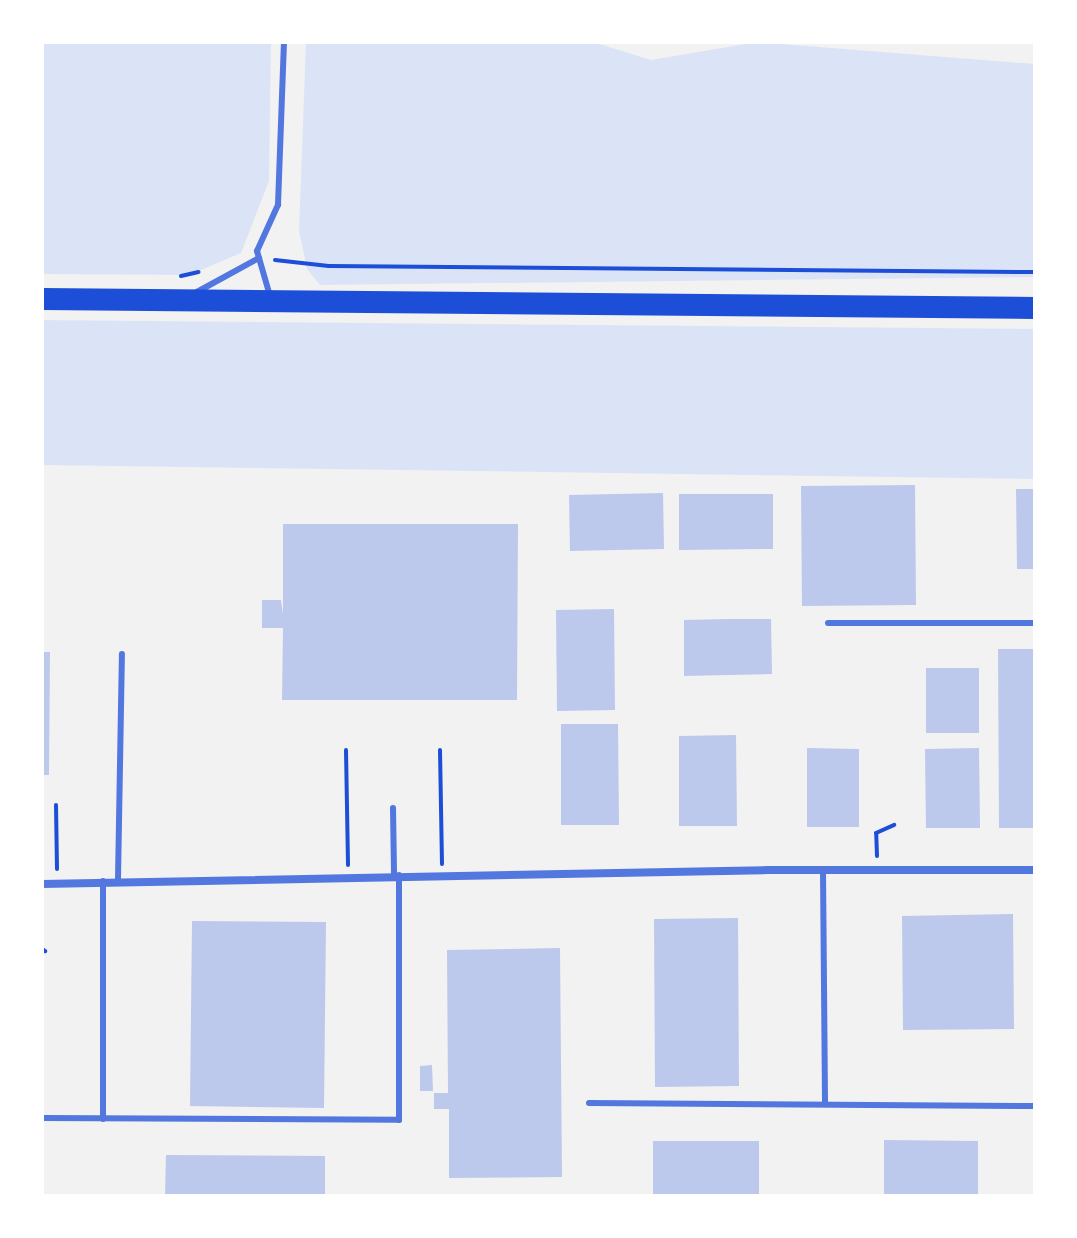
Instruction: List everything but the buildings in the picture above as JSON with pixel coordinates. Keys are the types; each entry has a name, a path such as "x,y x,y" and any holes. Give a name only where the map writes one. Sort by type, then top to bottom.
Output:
{"highway":[{"path":"42,299 1035,308"}],"street":[{"path":"42,884 118,879 442,874 1035,870"}],"lane":[{"path":"181,300 258,255 278,205 284,42"},
{"path":"258,255 272,301"},
{"path":"828,623 1035,623"},
{"path":"118,879 122,654"},
{"path":"42,1118 399,1120 397,875 393,808"},
{"path":"823,871 825,1103"},
{"path":"103,881 103,1119"},
{"path":"589,1103 1035,1106"}],"path":[{"path":"258,255 285,265 1035,272"},
{"path":"167,279 207,269"},
{"path":"346,750 348,876"},
{"path":"440,750 442,874"},
{"path":"56,805 58,883"},
{"path":"878,870 876,833 894,825"}],"shaded area":[{"path":"42,42 271,42 269,181 241,253 189,275 42,274"},
{"path":"306,42 593,42 651,60 757,42 1035,64 1035,277 320,285 307,269 299,231"},
{"path":"42,320 1035,329 1035,479 42,465"}]}
